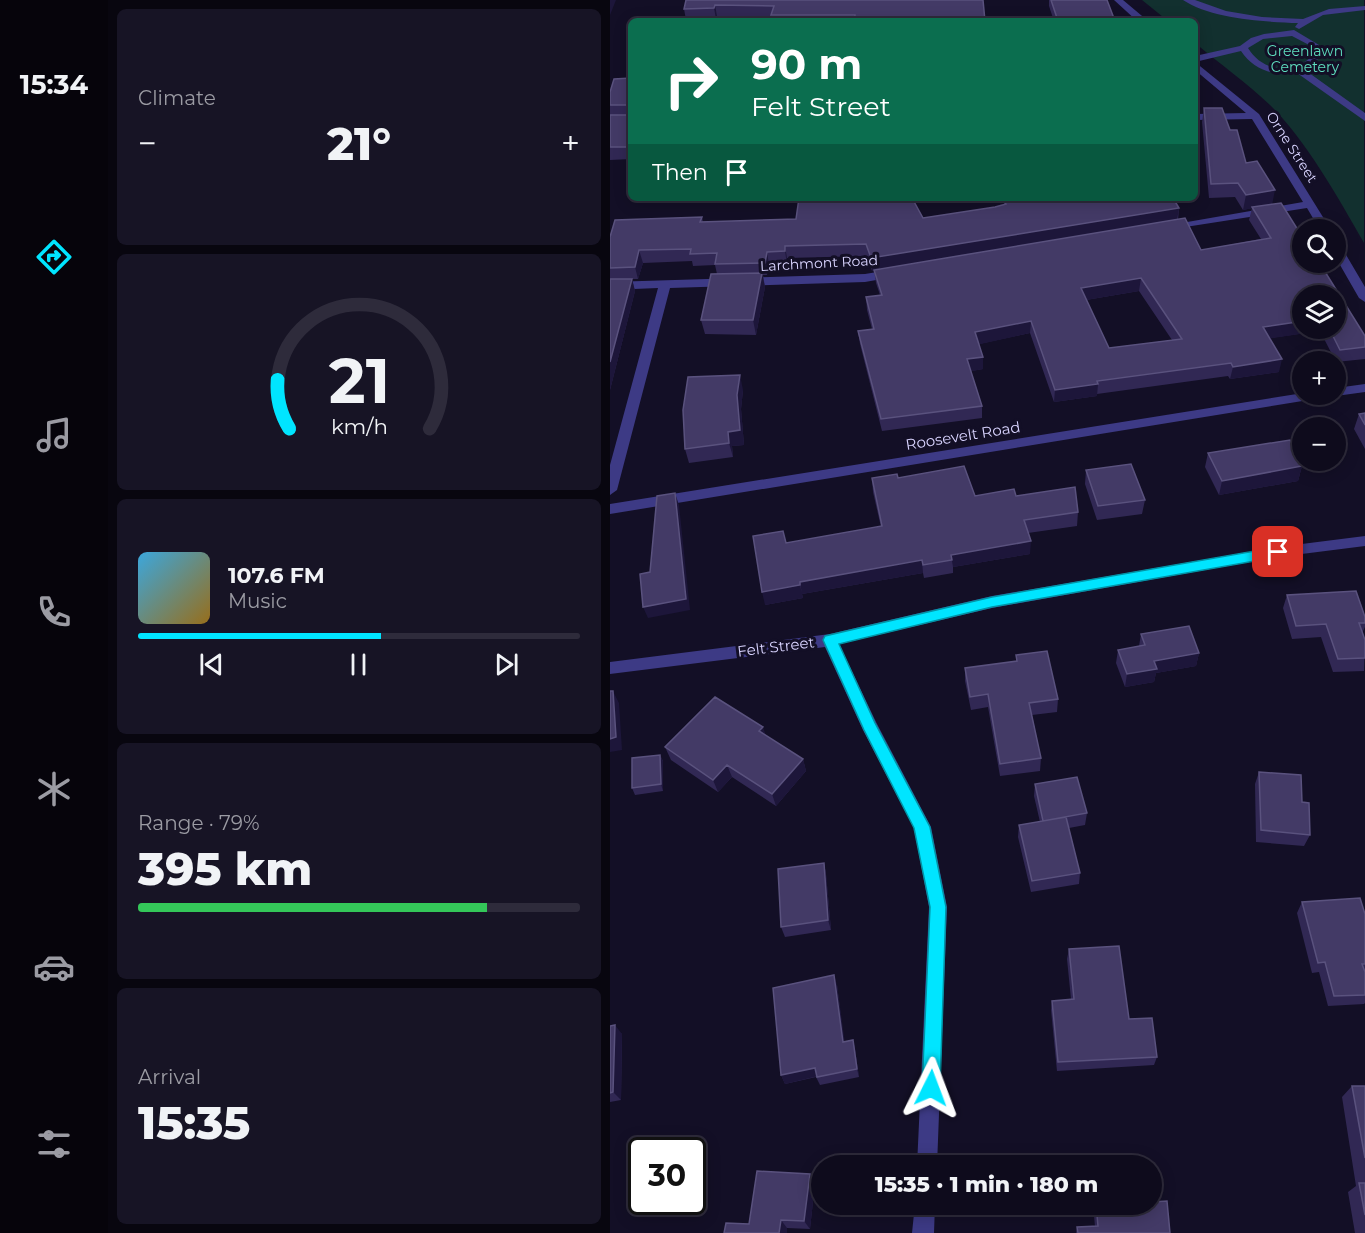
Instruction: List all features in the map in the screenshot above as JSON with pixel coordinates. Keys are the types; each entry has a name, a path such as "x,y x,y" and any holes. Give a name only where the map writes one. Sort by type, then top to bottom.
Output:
{"street":[{"path":"1118,0 1139,18"},
{"name":"Orne Street","path":"1198,68 1255,116 1320,219"},
{"path":"1198,117 1255,116"},
{"path":"1161,230 1311,204"},
{"path":"1346,266 1364,298"},
{"name":"Larchmont Road","path":"610,286 865,278 910,270"},
{"path":"610,490 665,284"},
{"path":"1346,391 1364,388"},
{"name":"Roosevelt Road","path":"610,509 1292,399"},
{"name":"Felt Street","path":"610,669 830,640 992,602 1278,552 1364,541"},
{"path":"830,640 869,725 922,827 938,907 927,1155"},
{"path":"923,1233 924,1215"}],"lane":[{"path":"1187,0 1224,13 1262,19 1304,21 1326,12 1364,8"},
{"path":"1294,33 1304,21"},
{"path":"1198,57 1243,48 1249,42 1266,35 1294,33 1315,45 1314,59 1299,70 1279,71 1258,65 1248,58 1243,48"},
{"path":"1299,70 1364,118"}],"green space":[{"name":"Greenlawn Cemetery","path":"1142,0 1364,0 1364,243 1321,171 1283,119 1252,89 1198,45 1198,18 1164,18"}],"building":[{"path":"686,0 983,0 985,18 855,18 855,15 771,15 774,6 715,5 714,8 684,9"},
{"path":"1051,0 1107,0 1114,18 1057,18"},
{"path":"628,78 628,105 610,105 610,92 614,79"},
{"path":"1204,108 1222,108 1230,130 1237,130 1246,163 1257,161 1275,190 1246,195 1238,183 1211,184"},
{"path":"610,115 628,115 628,147 610,147"},
{"path":"799,201 914,201 923,218 995,207 1006,204 1004,201 1175,201 1179,208 871,258 866,244 785,246 785,251 767,252 765,263 715,264 717,253 690,254 691,249 639,250 635,267 610,268 610,237 615,220 702,217 700,222 796,219"},
{"path":"1281,203 1292,220 1292,273 1326,273 1333,285 1292,285 1292,323 1263,327 1282,359 1233,367 1231,363 1097,381 1098,384 1055,390 1031,321 975,332 983,357 967,359 982,406 881,419 858,331 874,329 866,297 882,295 874,270 1185,218 1201,250 1271,238 1252,207","holes":["1141,278 1182,339 1109,348 1081,288"]},
{"path":"762,273 753,320 701,320 711,274"},
{"path":"610,279 632,279 610,362"},
{"path":"1346,305 1365,336 1365,347 1340,350 1334,339 1346,339"},
{"path":"740,375 737,395 740,430 728,432 729,443 685,449 683,410 688,377"},
{"path":"1365,413 1365,425 1359,414"},
{"path":"1290,440 1292,468 1222,481 1208,453"},
{"path":"1131,464 1145,500 1098,506 1086,470"},
{"path":"964,466 975,496 1014,489 1016,496 1075,487 1078,512 1024,520 1031,541 951,555 952,560 923,565 922,560 800,582 800,585 762,592 753,536 783,531 786,543 882,526 872,478 897,474 898,478"},
{"path":"675,493 686,599 643,607 640,574 650,572 657,496"},
{"path":"1356,591 1365,617 1365,623 1359,623 1365,640 1365,658 1338,659 1326,624 1296,626 1287,595"},
{"path":"1189,626 1199,653 1154,661 1157,669 1127,674 1118,650 1145,645 1141,634"},
{"path":"1047,651 1058,699 1029,703 1041,758 1000,764 988,694 970,697 965,668 1017,661 1016,655"},
{"path":"610,691 613,691 616,737 610,739"},
{"path":"715,697 763,727 759,731 803,759 772,794 727,765 713,780 665,747"},
{"path":"660,755 661,784 632,788 632,758"},
{"path":"1259,772 1301,775 1302,802 1309,803 1310,835 1261,830"},
{"path":"1077,777 1087,813 1043,821 1035,784"},
{"path":"1066,817 1080,873 1032,881 1019,825"},
{"path":"824,863 828,920 781,927 778,869"},
{"path":"1360,898 1365,914 1365,964 1362,964 1365,972 1365,995 1334,996 1325,962 1318,963 1302,902"},
{"path":"1119,946 1129,1019 1152,1018 1157,1057 1058,1062 1052,1001 1074,999 1069,949"},
{"path":"834,975 843,1042 853,1040 857,1069 817,1077 815,1068 781,1075 773,988"},
{"path":"615,1025 613,1092 610,1093 610,1026"},
{"path":"1352,1086 1365,1086 1365,1158"},
{"path":"757,1171 810,1174 804,1221 781,1220 779,1233 724,1233 726,1223 749,1224"},
{"path":"1359,1183 1365,1183 1365,1215"},
{"path":"1162,1201 1167,1201 1170,1233 1078,1233 1077,1227 1098,1226 1097,1215 1162,1215"}],"route":[{"path":"931,1088 938,907 922,827 869,725 830,640 992,602 1278,552"}]}
